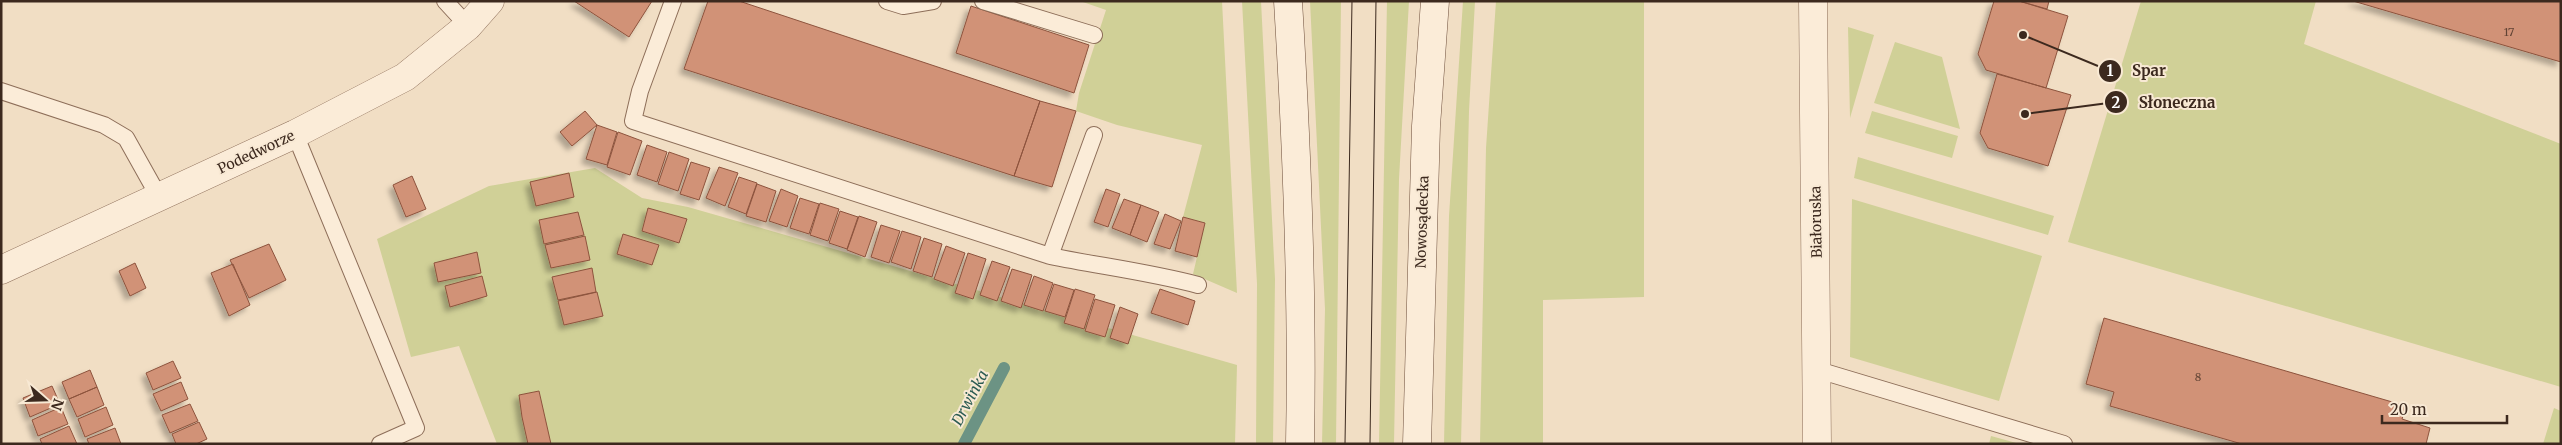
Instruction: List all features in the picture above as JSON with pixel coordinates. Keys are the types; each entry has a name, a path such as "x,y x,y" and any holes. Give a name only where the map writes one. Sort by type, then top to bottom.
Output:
{"street":[{"name":"Podedworze","path":"1,270 295,134 405,77 468,26 490,1"},
{"path":"1288,1 1298,182 1302,366 1300,444"},
{"name":"Nowosądecka","path":"1417,444 1426,126 1435,1"},
{"name":"Białoruska","path":"1813,1 1818,370 1817,444"}],"lane":[{"path":"445,1 468,26"},
{"path":"673,1 640,92 633,121 1050,256 1116,269 1153,273 1198,285"},
{"path":"887,1 903,6 933,1"},
{"path":"984,1 1094,35"},
{"path":"1,91 104,125 126,138 159,197"},
{"path":"295,134 416,428 380,444"},
{"path":"1050,256 1094,135"},
{"path":"1818,370 2064,444"}],"green space":[{"path":"1080,1 1222,1 1237,293 1193,274 1205,223 1183,217 1202,145 1117,125 1076,111 1079,93 1106,10"},
{"path":"1242,1 1261,1 1275,279 1273,444 1256,444 1257,284"},
{"path":"1310,1 1341,1 1336,444 1322,444 1325,309"},
{"path":"1387,1 1409,1 1399,179 1394,444 1379,444"},
{"path":"1463,1 1475,1 1469,111 1461,444 1444,444 1449,216"},
{"path":"1496,1 1644,1 1644,297 1543,300 1543,444 1480,444 1486,148"},
{"path":"2141,1 2316,1 2304,44 2561,144 2561,387 2068,242"},
{"path":"1848,27 1874,35 1850,118"},
{"path":"1895,42 1942,57 1960,129 1874,103"},
{"path":"1872,111 1958,136 1952,158 1865,133"},
{"path":"1858,157 2054,216 2048,235 1854,178"},
{"path":"595,168 642,198 688,207 1237,365 1235,444 497,444 459,346 411,357 377,239 489,186"},
{"path":"1852,199 2042,256 1999,401 1850,357"},
{"path":"2554,408 2561,411 2561,444 2543,444"},
{"path":"1991,436 2020,444 1989,444"}],"building":[{"path":"574,1 652,1 629,37"},
{"path":"708,1 739,1 1040,101 1014,176 684,69"},
{"path":"1994,1 2019,1 2068,16 2046,88 1986,70 1978,54"},
{"path":"2019,1 2049,1 2047,9"},
{"path":"2353,1 2561,1 2561,62"},
{"path":"971,6 1089,45 1074,93 956,53"},
{"path":"1997,74 2071,95 2048,166 1988,148 1980,133"},
{"path":"1040,101 1076,111 1052,187 1014,176"},
{"path":"585,111 597,125 572,146 560,132"},
{"path":"597,125 617,132 607,165 586,159"},
{"path":"618,132 642,141 630,175 607,167"},
{"path":"647,145 667,152 657,182 637,175"},
{"path":"669,152 689,159 678,191 658,184"},
{"path":"691,162 710,168 699,200 680,194"},
{"path":"719,167 738,173 725,206 706,198"},
{"path":"569,173 574,197 536,206 530,182"},
{"path":"412,176 426,209 406,217 393,185"},
{"path":"739,177 757,183 746,214 728,207"},
{"path":"757,184 776,191 766,222 746,216"},
{"path":"781,189 798,196 787,227 769,221"},
{"path":"1106,189 1120,194 1108,227 1094,222"},
{"path":"800,198 819,204 809,234 790,228"},
{"path":"1124,199 1141,205 1130,235 1112,228"},
{"path":"820,203 839,209 828,241 810,235"},
{"path":"1141,205 1159,212 1147,242 1130,235"},
{"path":"648,208 687,219 679,243 642,231"},
{"path":"840,211 858,217 847,249 829,243"},
{"path":"578,212 584,235 544,244 539,220"},
{"path":"1165,214 1181,221 1170,249 1154,244"},
{"path":"859,216 877,222 865,257 847,250"},
{"path":"1183,217 1205,223 1197,257 1175,251"},
{"path":"881,225 900,231 889,263 871,257"},
{"path":"902,231 921,237 911,269 891,262"},
{"path":"623,234 659,245 652,265 617,254"},
{"path":"585,236 590,260 551,268 545,245"},
{"path":"924,238 942,244 932,277 913,271"},
{"path":"269,244 286,280 249,298 230,260"},
{"path":"946,246 965,253 953,286 934,279"},
{"path":"477,252 481,273 438,282 434,263"},
{"path":"968,253 986,259 973,299 955,293"},
{"path":"992,261 1010,267 997,301 980,295"},
{"path":"135,263 146,288 130,296 119,271"},
{"path":"233,264 250,305 229,316 211,273"},
{"path":"592,268 596,292 558,300 552,277"},
{"path":"1012,269 1032,275 1021,308 1001,301"},
{"path":"482,276 487,296 450,307 445,286"},
{"path":"1034,276 1053,283 1043,311 1024,305"},
{"path":"1054,284 1074,290 1065,317 1045,311"},
{"path":"1075,289 1095,295 1084,329 1064,323"},
{"path":"1160,289 1195,301 1188,325 1151,313"},
{"path":"597,292 603,316 564,325 558,301"},
{"path":"1095,299 1115,305 1105,337 1085,331"},
{"path":"1120,307 1138,314 1128,344 1110,338"},
{"path":"2104,318 2406,406 2402,419 2430,428 2426,444 2242,444 2110,406 2114,392 2086,384"},
{"path":"173,361 181,378 153,390 146,373"},
{"path":"90,370 97,387 69,399 62,382"},
{"path":"181,382 188,399 161,411 153,394"},
{"path":"52,386 60,404 30,417 23,398"},
{"path":"97,387 104,405 77,417 69,399"},
{"path":"539,391 551,444 528,444 519,395"},
{"path":"190,404 198,421 170,433 162,415"},
{"path":"61,407 68,424 38,436 32,420"},
{"path":"106,407 113,425 85,437 78,419"},
{"path":"199,422 207,439 196,444 176,444 172,434"},
{"path":"69,426 77,444 42,444 40,439"},
{"path":"115,428 121,444 89,444 87,439"}],"waterway":[{"name":"Drwinka","path":"964,444 1004,368"}],"tram line":[{"path":"1345,444 1352,1"},
{"path":"1370,444 1376,1"}],"place":[{"name":"Spar","path":"2023,35"},
{"name":"Słoneczna","path":"2025,114"}]}
